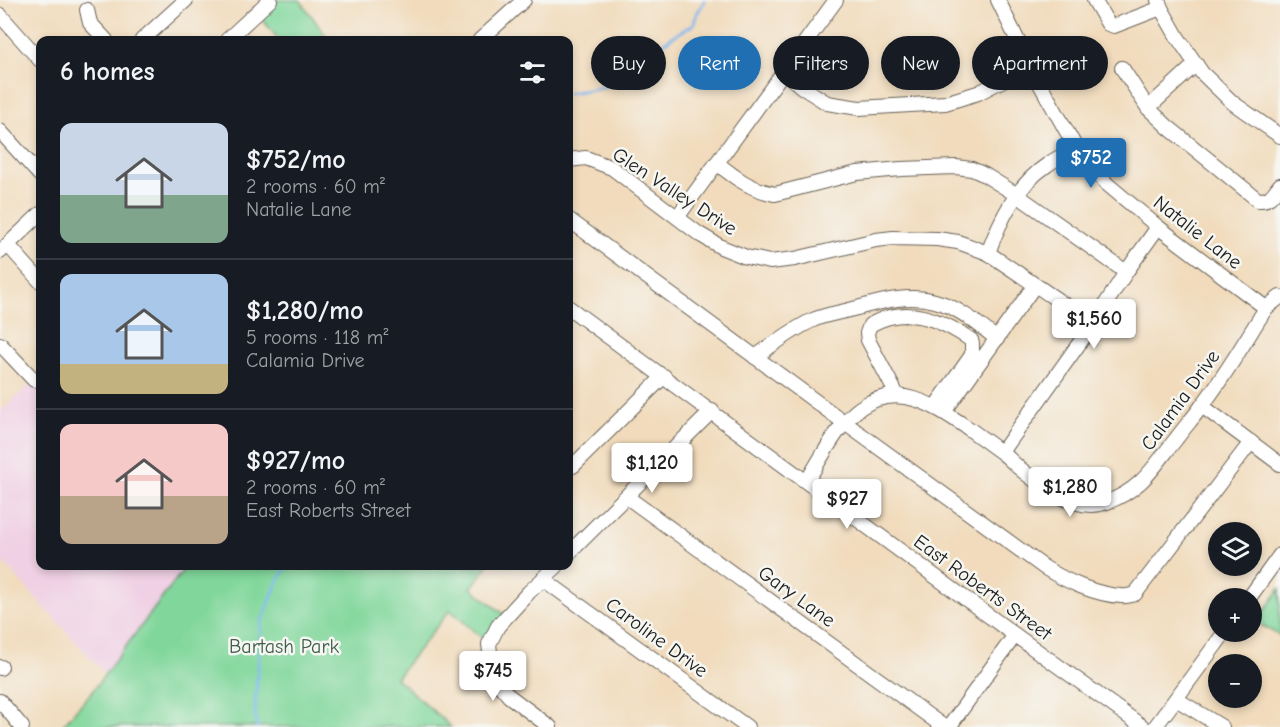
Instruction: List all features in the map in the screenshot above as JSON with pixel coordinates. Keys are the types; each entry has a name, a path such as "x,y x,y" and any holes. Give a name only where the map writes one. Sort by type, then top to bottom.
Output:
{"street":[{"path":"484,36 524,0"},
{"path":"810,36 836,0"},
{"name":"Natalie Lane","path":"998,0 1015,36"},
{"path":"1094,0 1108,24 1114,26 1160,4 1178,38 1202,73 1233,103 1280,136"},
{"path":"231,36 267,1"},
{"path":"146,36 181,2"},
{"path":"87,10 90,23 102,36"},
{"path":"0,15 36,56"},
{"path":"1148,108 1196,64"},
{"path":"1122,68 1148,108 1258,200 1271,197 1280,185"},
{"path":"678,216 773,87"},
{"path":"807,90 827,103 859,108 945,103 984,90"},
{"name":"Natalie Lane","path":"1043,90 1076,148 1107,184 1158,227 1266,308"},
{"path":"3,140 36,171"},
{"path":"988,253 996,230 1010,205 1028,181 1046,165 1076,148"},
{"name":"Glen Valley Drive","path":"573,159 586,158 612,168 699,234 722,248 746,257 770,262 795,259 876,240 903,238 958,242 988,253 1093,324"},
{"path":"717,162 748,185 763,192 775,194 857,173 956,167 972,169 1017,195 1126,272"},
{"path":"36,218 4,248 36,277"},
{"path":"573,223 1045,568 1081,587 1122,597 1135,594 1251,442"},
{"path":"1002,452 1093,324 1158,227"},
{"path":"939,410 997,339 1035,285"},
{"name":"Calamia Drive","path":"897,395 914,398 939,410 1002,452 1033,479 1058,496 1091,505 1105,503 1131,490 1146,478 1202,406 1266,308 1280,297"},
{"path":"755,357 814,320 902,298 935,301 950,307 980,325 997,339"},
{"name":"East Roberts Street","path":"573,311 1143,727"},
{"path":"807,481 845,423 859,409 872,401 897,395 868,340 867,333 870,325 877,321 893,317 925,316 943,323 971,340 972,355 939,410"},
{"path":"0,344 34,380"},
{"path":"573,466 664,376"},
{"path":"1202,406 1280,464"},
{"path":"573,549 712,411"},
{"name":"Gary Lane","path":"627,496 944,727"},
{"path":"1256,588 1280,555"},
{"path":"550,727 509,696 496,681 489,644 498,626 553,570"},
{"name":"Caroline Drive","path":"543,579 747,727"},
{"path":"949,727 1016,635"},
{"path":"1155,727 1218,642"},
{"path":"1176,699 1222,727"},
{"path":"0,701 22,727"}],"shaded area":[{"path":"36,379 36,570 183,570 105,674 0,559 0,412"}],"green space":[{"path":"270,0 300,0 326,36 276,36 257,13"},
{"name":"Bartash Park","path":"183,570 485,570 471,588 506,616 489,644 450,610 396,678 451,727 61,727 91,693"},
{"path":"1280,589 1280,636 1262,626 1262,614"}],"waterway":[{"path":"573,92 606,86 631,75 662,43 694,24 696,15 705,0"},
{"path":"257,727 255,709 261,624 285,570"}]}
